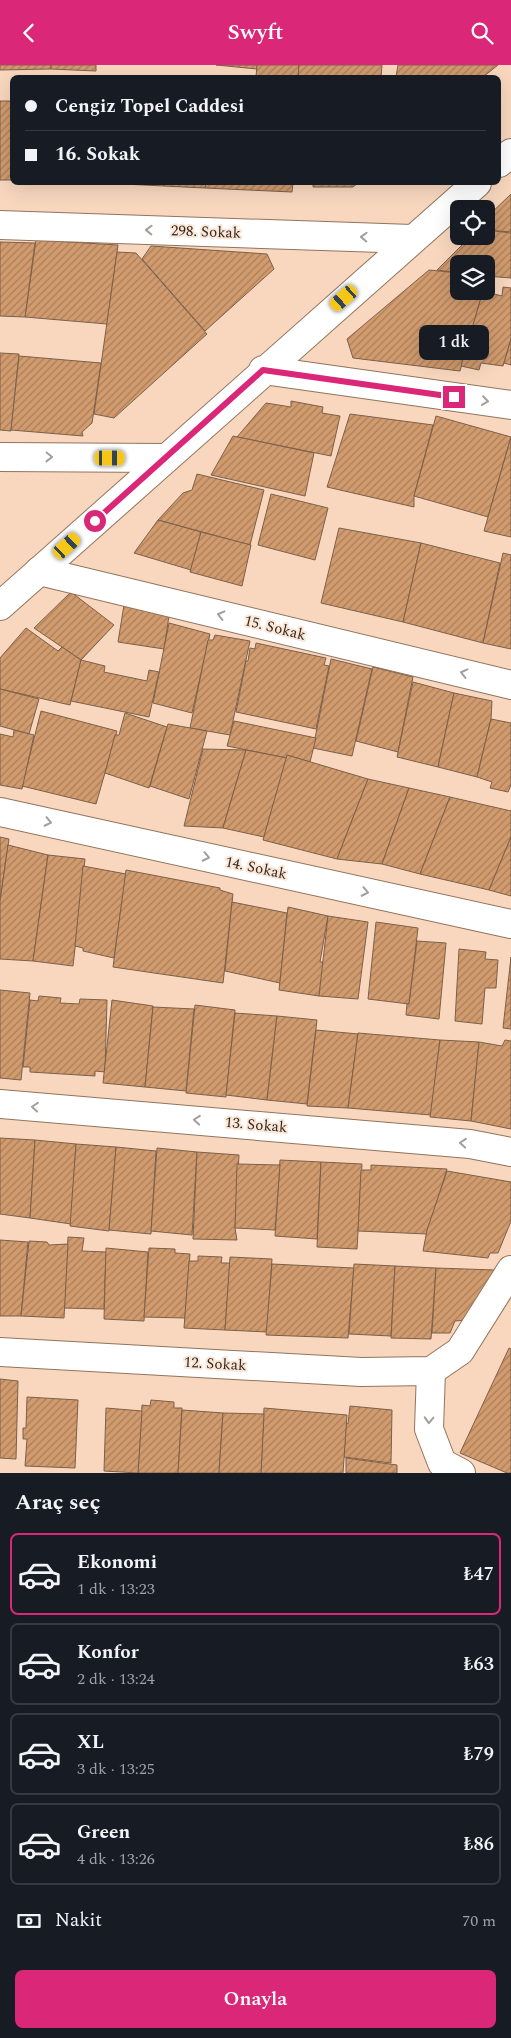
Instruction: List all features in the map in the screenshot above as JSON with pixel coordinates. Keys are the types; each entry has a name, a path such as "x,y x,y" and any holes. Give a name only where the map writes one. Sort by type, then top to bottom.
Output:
{"street":[{"path":"0,606 263,370 475,185"},
{"name":"298. Sokak","path":"0,225 412,239"},
{"path":"263,370 511,405"},
{"path":"0,457 165,458"},
{"name":"15. Sokak","path":"39,571 511,685"},
{"name":"14. Sokak","path":"0,812 511,924"},
{"name":"13. Sokak","path":"0,1104 470,1144 511,1152"},
{"path":"461,1473 442,1463 429,1429 430,1371 460,1351 511,1270"},
{"name":"12. Sokak","path":"0,1352 361,1372 430,1371"}],"building":[{"path":"0,65 51,65 51,69 0,70"},
{"path":"51,65 96,65 96,71 51,69"},
{"path":"216,65 257,65 257,69"},
{"path":"257,65 299,65 298,75 256,75"},
{"path":"299,65 382,65 381,75 298,75"},
{"path":"398,65 498,65 486,75 396,75"},
{"path":"0,101 10,101 10,180 0,180"},
{"path":"164,185 206,185 205,188"},
{"path":"206,185 293,185 292,192 205,188"},
{"path":"313,185 356,185 353,187 313,187"},
{"path":"511,194 511,232 495,231 495,209"},
{"path":"495,231 511,233 511,278 495,277 495,255 452,255 462,245 495,245"},
{"path":"36,240 118,245 107,324 25,317"},
{"path":"0,242 35,243 25,317 0,316"},
{"path":"151,246 267,254 274,269 205,331 142,259"},
{"path":"117,252 136,253 207,334 114,418 94,414"},
{"path":"450,257 450,272 437,270"},
{"path":"429,270 450,272 450,300 480,300 460,371 353,358 347,339"},
{"path":"503,287 511,288 511,339 503,366 481,363 479,370 461,366 480,300 495,300 495,294 502,296"},
{"path":"511,339 511,365 504,363"},
{"path":"0,353 19,354 11,431 0,430"},
{"path":"19,356 101,363 92,423 82,432 83,436 11,430"},
{"path":"291,401 323,407 322,413 340,416 331,456 237,437 266,403 291,407"},
{"path":"350,414 433,425 414,496 414,507 327,487"},
{"path":"436,416 511,437 488,517 414,496"},
{"path":"233,436 314,453 305,496 211,475"},
{"path":"511,437 511,537 484,531"},
{"path":"197,474 264,490 250,545 158,520 183,493 192,490"},
{"path":"271,494 328,508 315,560 258,545"},
{"path":"158,520 201,532 191,570 134,553"},
{"path":"339,528 421,543 403,622 321,603"},
{"path":"201,532 251,545 242,586 190,572"},
{"path":"421,543 500,563 483,643 403,622"},
{"path":"503,553 511,555 511,649 483,643"},
{"path":"71,592 114,625 81,660 34,628"},
{"path":"124,605 169,616 164,649 118,642"},
{"path":"169,623 210,634 192,713 153,703"},
{"path":"26,628 58,651 62,647 81,660 70,705 0,689 0,658"},
{"path":"215,635 250,641 230,735 190,728 208,640 213,640"},
{"path":"256,643 326,658 324,665 329,666 316,729 236,712 246,661 248,661 250,648 255,649"},
{"path":"331,659 372,669 352,756 313,748"},
{"path":"81,660 105,666 104,672 147,681 149,670 159,672 149,717 71,701"},
{"path":"373,667 413,677 398,752 356,741"},
{"path":"413,682 454,693 438,767 397,757"},
{"path":"0,689 39,699 29,734 0,726"},
{"path":"454,693 492,701 491,719 477,777 438,767"},
{"path":"41,711 117,731 96,804 22,786"},
{"path":"125,713 167,727 149,788 105,773 115,735 119,735"},
{"path":"491,719 511,723 511,785 508,792 490,788 492,782 477,777"},
{"path":"234,721 316,738 310,762 287,755 287,758 227,746"},
{"path":"168,724 207,731 189,799 150,786"},
{"path":"14,730 34,735 22,789 0,785 0,734 13,737"},
{"path":"203,749 246,750 223,828 184,826"},
{"path":"246,750 287,758 264,837 223,828"},
{"path":"287,755 368,779 337,859 263,840"},
{"path":"368,779 409,788 382,864 337,859"},
{"path":"409,788 450,797 420,874 382,864"},
{"path":"450,797 511,811 511,837 489,890 420,874"},
{"path":"0,837 9,839 0,901"},
{"path":"511,837 511,896 489,890"},
{"path":"8,845 48,855 33,961 0,959 0,901"},
{"path":"48,855 85,859 73,966 33,961"},
{"path":"83,866 126,874 114,958 83,951 83,948 75,946"},
{"path":"126,870 220,888 220,890 233,894 223,983 113,967"},
{"path":"232,902 287,913 280,983 225,971"},
{"path":"288,907 328,916 320,962 324,962 319,996 279,990"},
{"path":"328,916 368,922 358,999 319,996"},
{"path":"376,922 418,928 409,1004 368,999"},
{"path":"417,941 446,943 439,1019 406,1015"},
{"path":"459,949 486,952 485,959 498,960 496,988 485,988 482,1024 455,1021"},
{"path":"511,957 511,1029 503,1028"},
{"path":"0,990 30,993 21,1080 0,1078"},
{"path":"39,996 61,998 60,1003 79,1004 80,999 107,1000 105,1072 95,1071 95,1076 30,1072 30,1067 23,1067 30,1000 38,1001"},
{"path":"112,1000 153,1006 145,1087 103,1083"},
{"path":"195,1005 235,1010 226,1097 186,1093"},
{"path":"153,1007 194,1009 186,1091 145,1087"},
{"path":"235,1013 277,1016 267,1100 226,1095"},
{"path":"277,1016 317,1020 307,1104 267,1100"},
{"path":"316,1030 358,1034 348,1108 307,1106"},
{"path":"358,1033 440,1040 431,1115 348,1108"},
{"path":"440,1040 479,1042 471,1121 430,1117"},
{"path":"505,1040 511,1041 511,1129 471,1121 479,1042 502,1046"},
{"path":"0,1138 35,1140 30,1218 0,1214"},
{"path":"35,1140 76,1144 71,1224 30,1218"},
{"path":"76,1144 116,1147 109,1231 70,1226"},
{"path":"116,1147 156,1151 151,1234 109,1230"},
{"path":"157,1148 197,1152 192,1235 151,1231"},
{"path":"197,1152 239,1155 235,1228 237,1240 193,1239"},
{"path":"280,1160 321,1162 317,1239 275,1236"},
{"path":"321,1162 362,1164 357,1249 317,1247"},
{"path":"237,1164 280,1165 275,1230 235,1228"},
{"path":"371,1165 447,1169 427,1234 358,1231 361,1170 371,1170"},
{"path":"447,1171 511,1182 511,1221 498,1253 490,1253 488,1258 423,1251 427,1230"},
{"path":"68,1237 84,1238 82,1251 106,1252 104,1309 64,1308"},
{"path":"0,1240 28,1242 21,1316 0,1316"},
{"path":"29,1241 47,1242 49,1245 68,1244 64,1318 21,1316"},
{"path":"106,1248 148,1252 144,1321 104,1319"},
{"path":"149,1248 175,1249 175,1253 190,1254 185,1318 144,1317"},
{"path":"198,1256 222,1257 221,1263 230,1263 225,1330 184,1328 189,1261 198,1261"},
{"path":"230,1257 272,1259 267,1332 225,1330"},
{"path":"272,1264 354,1268 348,1338 266,1335"},
{"path":"354,1264 395,1266 391,1336 349,1334"},
{"path":"395,1266 436,1268 431,1339 391,1338"},
{"path":"436,1268 495,1270 466,1320 455,1321 450,1333 432,1333"},
{"path":"509,1348 511,1349 511,1473 507,1473 460,1453"},
{"path":"0,1379 18,1381 16,1459 0,1458"},
{"path":"27,1397 78,1400 75,1468 25,1466 27,1439 23,1439 23,1428 26,1428"},
{"path":"151,1400 174,1402 174,1408 182,1408 178,1473 138,1473 142,1405 150,1406"},
{"path":"350,1406 392,1410 391,1463 344,1457 346,1423 348,1424"},
{"path":"106,1408 142,1411 138,1473 104,1471"},
{"path":"264,1408 347,1415 343,1473 261,1473"},
{"path":"182,1410 223,1413 219,1473 178,1473"},
{"path":"223,1413 264,1414 261,1473 219,1473"},
{"path":"346,1458 397,1465 397,1473 346,1473"}],"route":[{"path":"95,521 263,370 454,397"}]}
